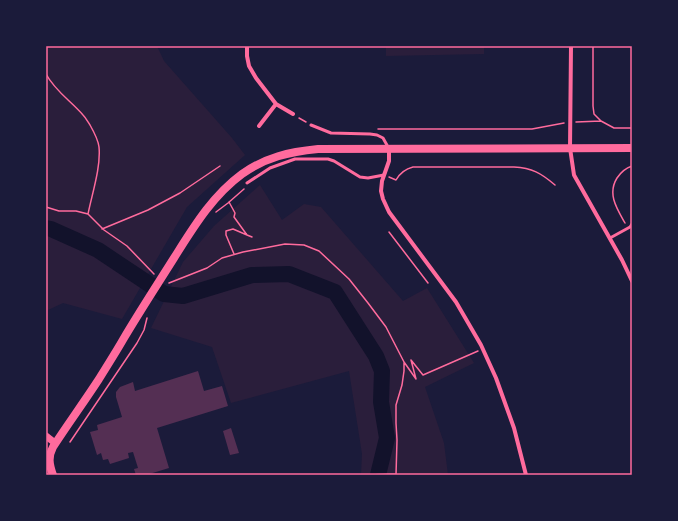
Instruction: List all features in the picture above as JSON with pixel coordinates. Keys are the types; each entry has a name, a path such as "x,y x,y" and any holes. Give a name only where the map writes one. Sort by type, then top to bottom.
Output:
{"main road":[{"path":"53,475 49,456 149,298 159,275 211,204 235,180 256,165 283,154 318,149 632,148"}],"street":[{"path":"247,46 248,61 252,71 261,85 276,104 293,114"},
{"path":"571,46 570,148 574,175 610,238 632,281"},
{"path":"259,126 276,104"},
{"path":"389,148 389,160 381,191 382,197 390,212 456,302 482,348 496,378 514,428 526,475"},
{"path":"46,436 56,443"}],"lane":[{"path":"311,125 331,133 377,135 383,138 389,148"},
{"path":"247,183 270,168 295,159 328,159 360,177 368,178 384,175"},
{"path":"610,238 630,227 632,224"}],"path":[{"path":"593,46 594,114 601,122 614,128 632,128"},
{"path":"46,74 64,97 84,116 96,135 99,147 99,161 88,214"},
{"path":"293,114 311,125"},
{"path":"378,129 532,129 570,122 601,122"},
{"path":"102,229 148,210 174,196 220,166"},
{"path":"627,228 616,206 613,193 614,184 619,175 632,166"},
{"path":"384,175 396,180 402,172 413,167 521,167 534,170 543,175 554,185"},
{"path":"214,213 248,186 247,183"},
{"path":"229,202 236,213 234,217 247,235"},
{"path":"46,207 88,214 102,229 127,246 159,275"},
{"path":"234,255 226,235 226,231 233,229 252,236"},
{"path":"389,232 428,283"},
{"path":"168,284 207,268 222,258 285,244 304,244 319,251 349,279 386,327 404,362 416,379 411,360 423,375 482,348"},
{"path":"70,442 141,335 146,325 148,314"},
{"path":"368,475 396,475 396,405 402,386 404,362"}],"shaded area":[{"path":"46,46 157,46 164,61 232,138 245,155 187,207 122,319 63,303 46,311"},
{"path":"386,46 484,46 484,54 386,56"},
{"path":"260,185 282,220 304,204 321,207 403,301 427,288 474,363 425,387 444,443 448,475 361,475 362,454 349,371 231,403 212,347 151,328 183,262 214,226"}],"building":[{"path":"198,371 204,391 222,386 228,406 157,428 169,468 146,475 136,475 134,469 138,468 133,452 128,453 129,458 110,464 108,459 103,460 101,453 97,455 90,432 98,430 97,425 122,417 116,397 116,392 120,387 133,382 135,391"},
{"path":"231,428 239,453 230,455 223,431"}],"waterway":[{"path":"46,228 98,250 164,294 183,296 252,275 289,274 335,292 376,356 382,371 381,402 387,438 378,475"}]}
